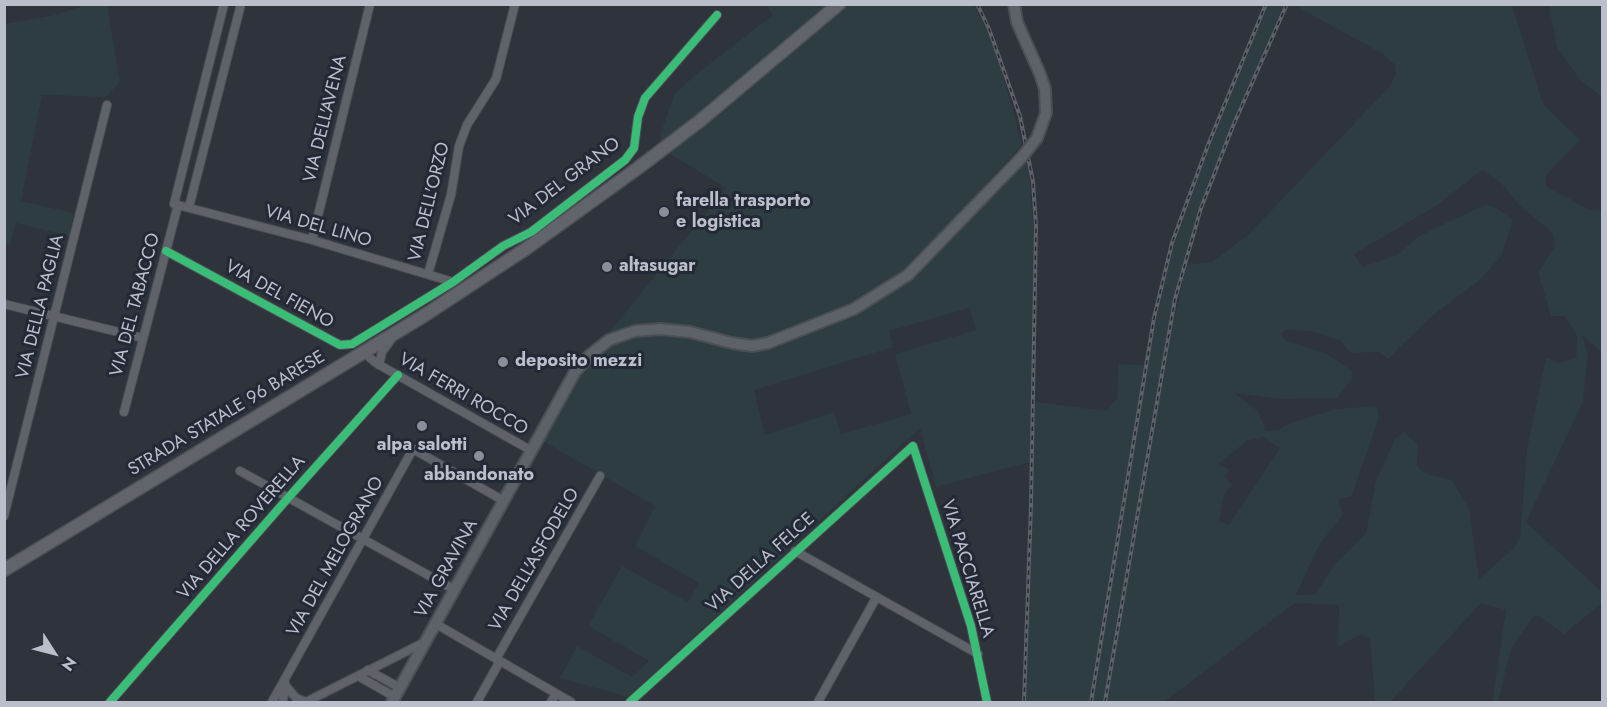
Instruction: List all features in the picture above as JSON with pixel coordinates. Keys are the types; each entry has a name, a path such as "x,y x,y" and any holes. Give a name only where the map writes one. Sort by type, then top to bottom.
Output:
{"main road":[{"name":"STRADA STATALE 96 BARESE","path":"4,570 368,350 381,334 397,332 527,248 701,120 839,4"},
{"name":"VIA GRAVINA","path":"395,696 575,372 590,355 609,340 635,331 661,328 752,346 768,343 854,309 908,275 1022,157 1037,138 1046,112 1045,89 1017,22 1014,4"}],"street":[{"name":"VIA DEL TABACCO","path":"124,412 166,250 224,4"},
{"path":"189,207 241,4"},
{"name":"VIA DELL'AVENA","path":"312,240 370,4"},
{"name":"VIA DELL'ORZO","path":"428,274 450,201 459,146 467,125 496,79 515,4"},
{"name":"VIA DEL GRANO","path":"381,334 503,246 531,232 626,160 634,148 638,117 645,98 717,15"},
{"name":"VIA DELLA PAGLIA","path":"4,516 107,105"},
{"name":"VIA DEL LINO","path":"176,204 312,240 453,282"},
{"name":"VIA DEL FIENO","path":"166,250 340,345 352,344 381,334"},
{"path":"4,304 143,338"},
{"path":"380,361 397,332"},
{"name":"VIA FERRI ROCCO","path":"368,350 398,375 532,452"},
{"name":"VIA DELLA ROVERELLA","path":"110,702 398,375"},
{"name":"VIA DELLA FELCE","path":"630,702 913,446"},
{"name":"VIA PACCIARELLA","path":"913,446 971,626 987,702"},
{"name":"VIA DEL MELOGRANO","path":"272,702 413,449 504,501"},
{"path":"240,471 454,590"},
{"name":"VIA DELL'ASFODELO","path":"477,702 600,476"},
{"path":"795,551 978,654"},
{"path":"818,702 876,598"},
{"path":"436,624 571,702"},
{"path":"285,682 296,698 306,702 427,641"},
{"path":"368,670 395,696"},
{"path":"358,676 395,696"},
{"path":"283,702 285,682"},
{"path":"551,702 556,694"}],"shaded area":[{"path":"86,5 107,5 120,82 106,97 42,95 21,201 74,213 69,236 16,223 10,245 5,244 5,24 55,15"},
{"path":"766,5 832,5 660,146 661,132 674,95 695,75 773,15"},
{"path":"846,5 974,5 995,46 1022,145 899,277 846,308 764,339 746,342 659,324 608,334 726,188 667,152"},
{"path":"1268,5 1285,5 1208,182 1174,306 1104,702 1091,702 1153,335 1171,254 1208,151"},
{"path":"1294,5 1512,5 1543,104 1580,140 1546,175 1546,186 1588,209 1602,211 1602,352 1582,335 1588,354 1583,402 1526,522 1602,592 1602,603 1564,634 1539,616 1533,617 1511,649 1498,702 1492,702 1506,610 1481,603 1390,702 1375,702 1370,639 1361,634 1338,647 1339,605 1295,603 1164,702 1106,702 1171,334 1186,265 1212,262 1247,236 1389,87 1396,74 1395,65 1383,54","holes":["1482,170 1500,182 1521,207 1552,232 1555,247 1538,272 1551,316 1565,316 1577,336 1576,358 1559,363 1546,358 1527,449 1520,537 1515,547 1479,579 1469,509 1452,480 1426,474 1417,466 1418,444 1404,432 1395,439 1376,481 1366,533 1333,566 1315,595 1296,595 1318,547 1343,514 1338,499 1351,497 1379,418 1377,406 1336,409 1288,424 1279,430 1266,431 1258,411 1234,393 1281,399 1337,398 1352,379 1352,371 1327,354 1285,340 1281,334 1285,330 1311,331 1341,341 1350,353 1379,352 1388,359 1433,315 1481,279 1501,256 1513,220 1493,206 1484,205 1419,236 1397,255 1362,267 1354,254 1436,206","1263,437 1280,448 1229,525 1219,521 1224,495 1232,485 1225,476 1230,470 1218,464 1247,441"]},
{"path":"1550,5 1602,5 1602,97 1579,79 1557,47"},
{"path":"1028,159 1036,260 1030,462 936,487 920,428 628,697 560,678 577,646 632,677 649,661 588,626 622,566 688,602 699,583 635,546 655,506 543,441 578,378 590,362 604,350 630,337 662,333 728,347 755,350 849,315 875,302 909,278","holes":["969,308 976,330 895,354 911,414 841,434 834,412 765,435 754,390 893,347 889,331"]},
{"path":"1118,364 1145,365 1089,702 1026,702 1035,402 1106,411 1117,398"}],"railway":[{"path":"977,4 989,29 1020,116 1033,182 1036,226 1031,505 1024,702"},
{"path":"1091,702 1154,318 1172,243 1208,145 1266,4"},
{"path":"1105,702 1175,299 1201,208 1233,126 1287,4"}],"cycle path":[{"path":"166,251 340,345 352,344 453,282 503,246 531,232 625,160 634,148 638,117 645,98 717,15"},
{"path":"110,702 398,375"},
{"path":"630,702 913,446 971,626 987,702"}],"place":[{"name":"farella trasporto e logistica","path":"664,212"},
{"name":"altasugar","path":"607,267"},
{"name":"deposito mezzi","path":"503,362"},
{"name":"alpa salotti","path":"422,426"},
{"name":"abbandonato","path":"479,456"}]}
